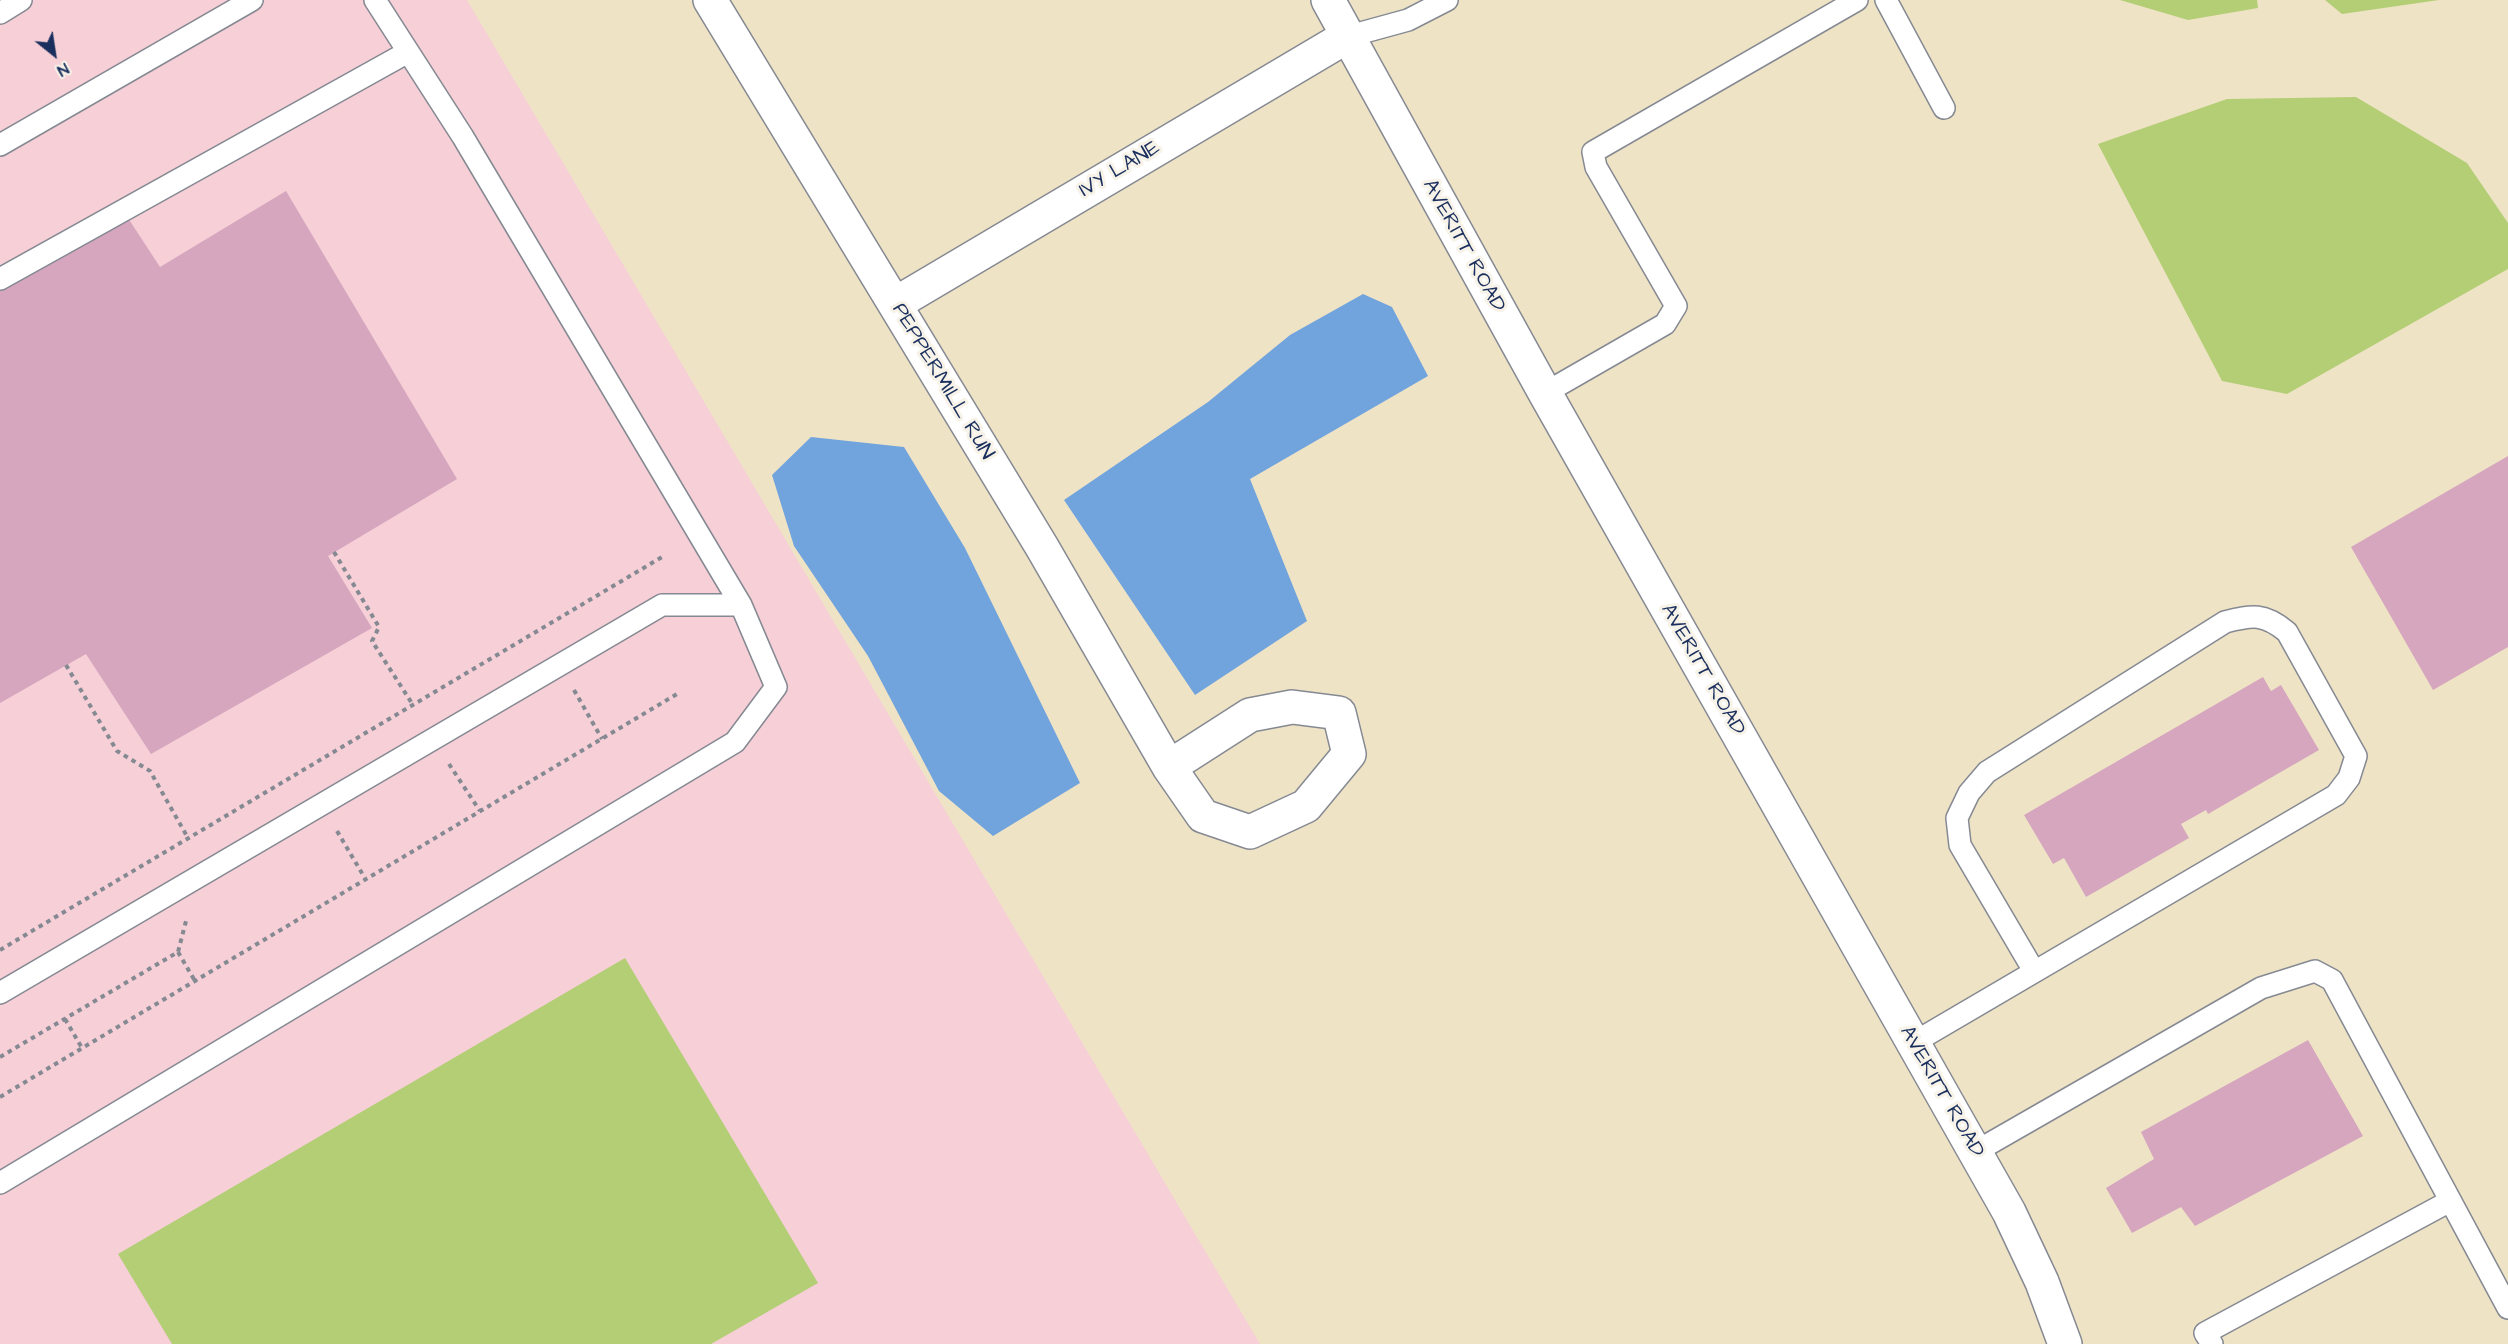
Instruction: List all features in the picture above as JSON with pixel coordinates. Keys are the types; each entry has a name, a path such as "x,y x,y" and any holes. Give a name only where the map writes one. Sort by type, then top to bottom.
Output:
{"street":[{"name":"PEPPERMILL RUN","path":"710,0 1042,547 1169,767 1203,816 1250,832 1306,806 1349,754 1339,713 1292,707 1250,715 1169,767"},
{"name":"AVERITT ROAD","path":"1328,0 1346,37 1545,393 2009,1212 2037,1272 2065,1344"},
{"name":"IVY LANE","path":"895,304 1346,37"}],"lane":[{"path":"0,13 21,0"},
{"path":"0,145 252,0"},
{"path":"0,1183 735,742 776,687 741,605 470,147 375,0"},
{"path":"1346,37 1408,20 1447,0"},
{"path":"1545,393 1665,324 1676,306 1596,167 1593,152 1857,0"},
{"path":"1886,0 1944,108"},
{"path":"0,279 408,52"},
{"path":"0,993 662,605 741,605"},
{"path":"1913,1043 2336,795 2349,778 2356,756 2287,632 2271,619 2251,615 2225,622 1987,772 1969,793 1957,818 1960,845 2034,971"},
{"path":"1975,1152 2261,988 2315,971 2332,980 2508,1308"},
{"path":"2212,1344 2205,1333 2450,1201"}],"path":[{"path":"334,552 379,627 372,641 413,705"},
{"path":"0,950 662,557"},
{"path":"559,664 602,739"},
{"path":"66,665 117,751 150,771 188,838"},
{"path":"0,1097 677,694"},
{"path":"433,739 480,811"},
{"path":"321,804 366,880"},
{"path":"0,1057 178,952 198,877"},
{"path":"178,952 195,981"},
{"path":"65,1019 82,1048"}],"shaded area":[{"path":"0,0 467,0 1260,1344 0,1344"}],"green space":[{"path":"2120,0 2257,0 2258,8 2188,20"},
{"path":"2325,0 2439,0 2342,14"},
{"path":"2356,97 2467,163 2508,223 2508,269 2287,394 2222,381 2098,144 2227,99"},
{"path":"625,958 818,1283 711,1344 172,1344 118,1254"}],"water":[{"path":"1363,294 1392,307 1428,376 1250,479 1307,621 1195,695 1064,500 1208,402 1290,335"},
{"path":"811,437 904,447 965,548 1080,783 993,836 939,791 868,656 794,546 772,475"}],"building":[{"path":"286,191 457,479 328,556 372,628 151,754 86,654 0,703 0,285 126,215 160,267"},
{"path":"2508,456 2508,647 2433,690 2351,547"},
{"path":"2263,677 2271,691 2281,685 2319,750 2208,814 2206,810 2181,824 2189,838 2086,897 2064,858 2053,864 2024,815"},
{"path":"2308,1040 2363,1136 2195,1226 2181,1207 2132,1233 2106,1188 2154,1159 2141,1132"}]}
